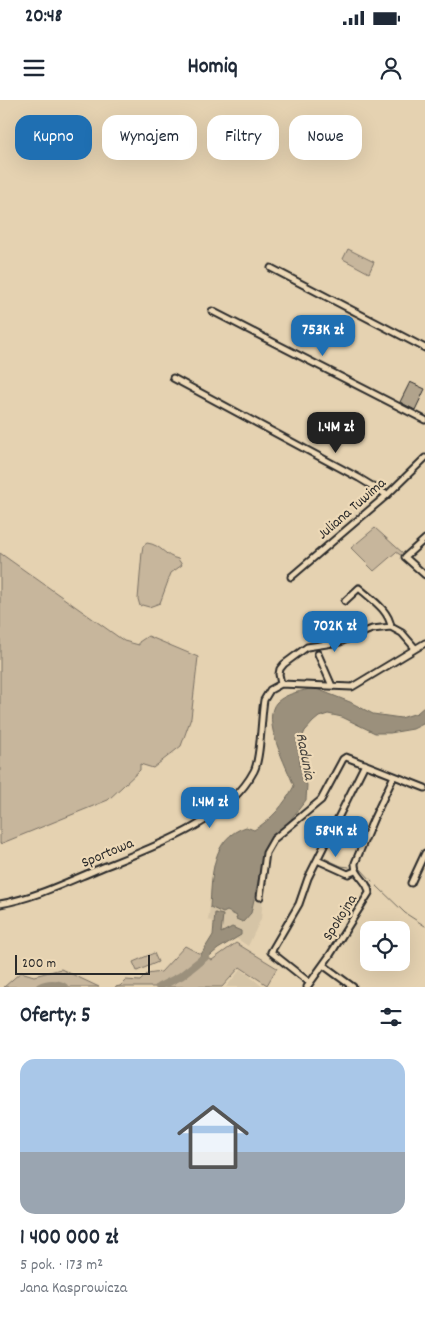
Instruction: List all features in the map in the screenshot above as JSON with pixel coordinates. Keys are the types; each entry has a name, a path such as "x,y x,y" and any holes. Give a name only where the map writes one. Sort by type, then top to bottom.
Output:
{"street":[{"path":"271,268 425,348"},
{"path":"212,311 425,420"},
{"path":"173,378 272,430 387,495"},
{"name":"Juliana Tuwima","path":"291,577 387,495 425,458"},
{"path":"425,538 405,557 425,575"},
{"path":"346,601 359,588 381,608 389,618 391,627"},
{"path":"415,648 402,633 391,627 372,629 340,642 306,647 284,664 279,674 281,684 352,687 425,643"},
{"path":"318,654 332,686"},
{"name":"Sportowa","path":"0,904 34,896 122,860 169,839 216,812 242,789 255,770 263,706 267,693 281,684"},
{"path":"260,894 266,854 271,842 321,800 343,759 346,758 365,764 425,788"},
{"path":"308,985 272,952 299,904 308,878 365,764"},
{"name":"Spokojna","path":"308,985 323,965 368,893 368,887 355,871 355,863 394,776"},
{"path":"411,884 425,853"},
{"path":"317,860 348,874 355,871"},
{"path":"323,965 353,987"}],"shaded area":[{"path":"348,249 374,262 369,273 343,259"},
{"path":"375,528 404,554 402,556 396,552 374,571 351,548"},
{"path":"147,543 178,559 182,565 171,573 160,603 149,607 140,606 138,599 142,552 143,546"},
{"path":"0,553 124,641 139,645 139,642 148,636 198,657 191,718 181,746 153,768 140,764 140,770 108,800 0,844"},
{"path":"314,688 350,702 373,714 401,718 417,713 425,706 425,723 413,729 390,733 375,733 342,717 328,714 319,717 313,722 305,731 300,742 300,766 307,785 306,800 288,823 266,845 251,913 243,922 236,919 237,916 227,911 223,913 210,907 213,871 216,860 220,849 234,832 246,827 254,830 267,821 282,806 294,786 276,743 272,720 273,710 277,702 285,696"},
{"path":"253,895 263,897 261,919 248,946 236,938 241,935 241,932 232,928 220,933 215,914 214,922 208,920 210,907 246,917"},
{"path":"215,913 223,915 221,933 232,927 241,931 241,935 218,949 200,964 197,961 213,935"},
{"path":"236,943 277,968 267,985 240,967 222,987 115,987 120,986 126,980 140,981 147,974 161,972 185,946 212,960"},
{"path":"154,953 158,962 137,971 133,962"},
{"path":"61,969 99,987 4,987 21,972 34,976"},
{"path":"241,969 263,987 226,987"}],"building":[{"path":"410,382 425,389 415,410 400,402"}],"waterway":[{"path":"322,857 341,866 349,867"},
{"path":"358,866 372,881"},
{"path":"377,886 405,913 425,926"},
{"name":"Radunia","path":"159,987 181,976 205,957"},
{"name":"Radunia","path":"40,987 52,984 64,987"}]}
